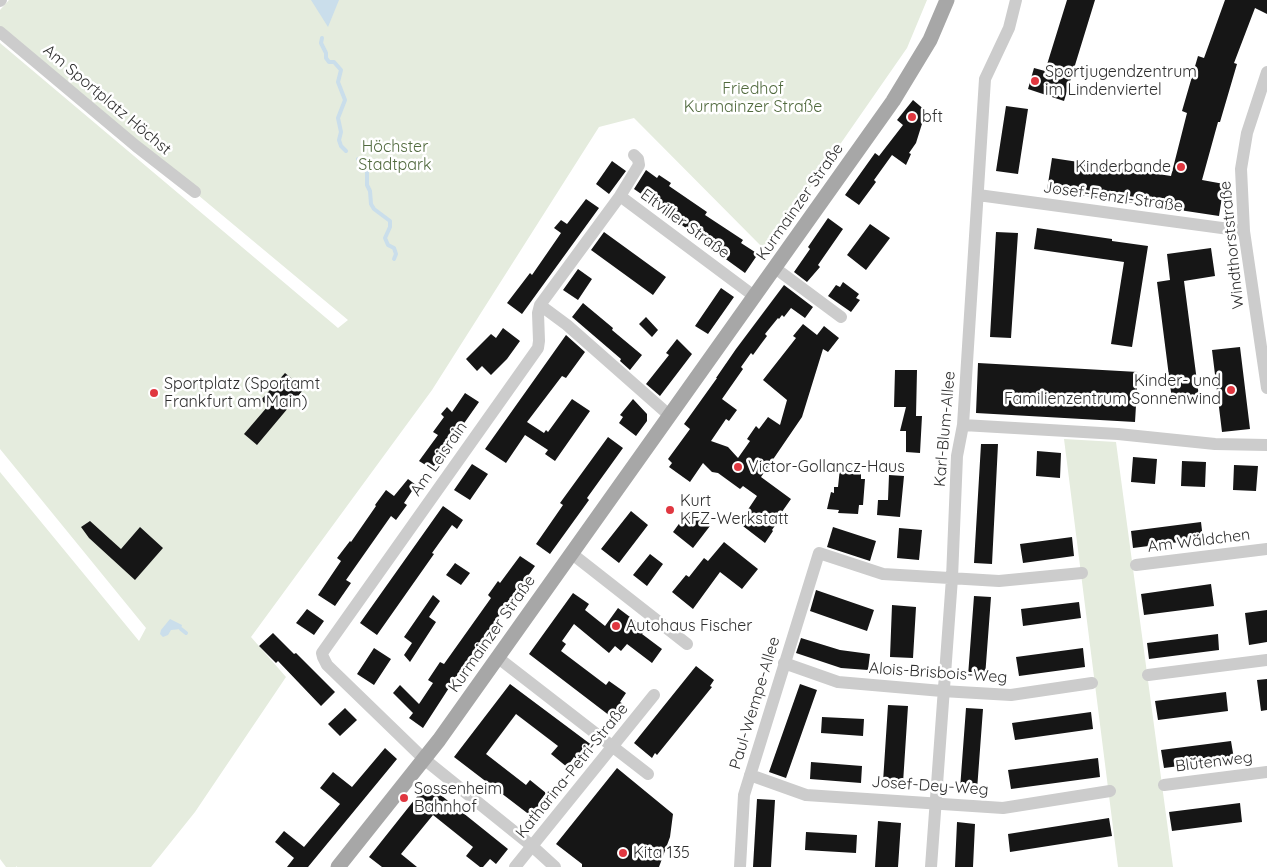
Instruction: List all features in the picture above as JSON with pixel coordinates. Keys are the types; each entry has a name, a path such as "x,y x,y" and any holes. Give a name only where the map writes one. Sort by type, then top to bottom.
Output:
{"main road":[{"name":"Kurmainzer Straße","path":"343,865 424,759 893,101 930,40 947,0"}],"street":[{"name":"Karl-Blum-Allee","path":"931,867 942,691 952,578 957,456 964,425 985,79 1008,28 1016,0"},
{"name":"Am Sportplatz Höchst","path":"0,32 194,192"},
{"name":"Windthorststraße","path":"1267,72 1247,133 1240,169 1244,231 1267,388"},
{"path":"634,154 638,159 639,165 620,196 540,305 567,325 669,415"},
{"name":"Josef-Fenzl-Straße","path":"978,195 1244,231"},
{"name":"Eltviller Straße","path":"620,196 754,296"},
{"path":"775,268 840,317"},
{"name":"Am Leisrain","path":"424,759 328,665 323,658 322,652 538,348 538,314 540,305"},
{"path":"964,425 1118,434 1215,444 1267,445"},
{"name":"Am Wäldchen","path":"1136,565 1267,549"},
{"path":"571,553 687,644"},
{"name":"Paul-Wempe-Allee","path":"740,867 744,795 819,553 883,574 952,578"},
{"path":"952,578 999,581 1082,573"},
{"path":"497,657 648,774"},
{"path":"1148,675 1267,660"},
{"name":"Alois-Brisbois-Weg","path":"784,663 838,682 942,691 1011,695 1092,683"},
{"name":"Katharina-Petri-Straße","path":"515,867 654,695"},
{"path":"424,759 532,846 555,867"},
{"name":"Blütenweg","path":"1164,785 1267,772"},
{"name":"Josef-Dey-Weg","path":"750,775 806,795 935,802 1003,808 1110,791"}],"green space":[{"path":"9,0 927,0 907,48 766,251 634,118 599,127 432,390 251,637 286,677 195,812 151,867 6,867 0,859 0,472 139,641 146,628 0,449 0,43 338,328 348,320 0,30 0,10"},
{"path":"1064,439 1116,442 1173,867 1118,867"}],"water":[{"path":"311,0 339,0 328,27"},
{"path":"170,619 182,625 181,629 171,630 168,635 163,637 160,634 161,630"}],"building":[{"path":"1067,0 1095,0 1064,101 1028,89 1034,68 1045,71"},
{"path":"1225,0 1267,0 1267,14 1255,8 1234,63 1237,64 1202,180 1224,184 1219,216 1047,190 1052,158 1171,176 1187,113 1182,111 1198,56 1204,58"},
{"path":"913,100 926,111 916,143 909,153 911,154 906,165 892,155 874,180 876,182 859,205 845,195 875,153 879,156 903,125 897,120"},
{"path":"1006,106 1028,109 1018,174 996,171"},
{"path":"612,161 626,171 609,194 596,184"},
{"path":"646,170 657,178 659,175 671,183 669,186 707,212 705,215 743,240 741,243 758,254 745,273 669,216 670,214 634,189"},
{"path":"586,199 599,208 522,314 507,303 530,273 532,275 561,233 554,228 561,220 567,224"},
{"path":"828,218 843,229 818,265 820,267 807,282 794,272"},
{"path":"870,224 890,238 866,270 847,255"},
{"path":"1037,228 1148,246 1132,347 1111,344 1124,262 1034,249"},
{"path":"604,232 666,277 653,295 591,250"},
{"path":"996,232 1018,233 1011,338 990,337"},
{"path":"1211,248 1215,276 1184,281 1199,397 1172,400 1157,282 1170,280 1167,254"},
{"path":"578,269 592,279 578,300 563,290"},
{"path":"843,282 859,294 856,298 860,300 851,312 828,296 836,285 840,287"},
{"path":"784,285 813,307 805,318 791,308 784,317 782,315 778,318 765,334 767,336 741,367 743,369 722,399 737,410 729,421 726,419 711,441 728,447 738,458 750,441 747,439 756,426 759,429 768,417 780,425 787,400 763,380 796,338 793,336 803,324 817,335 824,326 839,338 828,352 823,349 802,417 761,477 791,499 779,516 780,518 765,543 739,523 757,496 743,486 740,489 718,473 712,472 703,463 690,482 669,467 672,463 668,459 690,429 684,424 736,349"},
{"path":"721,288 734,297 708,334 695,326"},
{"path":"583,303 642,355 630,370 620,361 621,359 572,317"},
{"path":"646,317 658,330 652,337 639,324"},
{"path":"503,328 520,341 507,359 491,375 482,366 477,371 466,359 491,334 496,338"},
{"path":"566,335 585,352 566,378 562,376 527,422 544,433 546,430 548,432 572,399 590,411 555,461 545,454 548,450 525,435 506,463 485,449"},
{"path":"677,339 692,354 660,396 646,384 669,355 666,353"},
{"name":"Kinder- und Familienzentrum Sonnenwind","path":"1240,347 1250,429 1222,432 1212,350"},
{"path":"978,363 1138,372 1135,422 976,413"},
{"path":"895,370 917,370 916,416 922,416 920,453 906,452 906,431 900,431 906,407 894,407"},
{"path":"285,373 304,389 257,445 244,434 268,406 261,400"},
{"path":"465,393 479,402 432,469 419,461 438,435 433,432 444,417 441,414 447,407 452,412"},
{"path":"633,399 647,414 647,421 636,436 619,423 623,417 620,415"},
{"path":"608,437 623,448 550,554 536,544 563,505 560,503"},
{"path":"981,444 998,444 992,564 974,563"},
{"path":"1037,451 1061,453 1060,478 1036,476"},
{"path":"1133,457 1157,459 1155,484 1131,482"},
{"path":"1182,461 1206,462 1205,487 1181,486"},
{"path":"472,464 488,474 470,500 454,490"},
{"path":"1234,465 1258,466 1256,491 1233,490"},
{"path":"840,468 861,469 861,479 865,479 863,505 859,505 858,514 838,513 839,510 827,509 831,492 834,493 834,487 838,487"},
{"path":"889,475 904,476 900,517 877,515 878,500 888,500"},
{"path":"408,479 416,485 404,503 407,505 396,520 391,516 346,580 351,583 335,606 318,595 341,561 337,558 351,542 386,490 394,496"},
{"path":"443,506 463,520 457,529 452,525 377,635 360,623"},
{"path":"689,510 710,526 693,548 673,532"},
{"path":"631,511 648,525 619,563 601,549"},
{"path":"90,521 121,549 140,527 163,548 135,580 89,538 81,527"},
{"path":"1201,522 1203,539 1133,548 1131,531"},
{"path":"833,527 876,541 870,561 827,547"},
{"path":"899,528 922,530 919,560 897,558"},
{"path":"1072,537 1074,556 1023,563 1020,544"},
{"path":"724,542 758,569 742,589 720,572 693,609 672,592 686,575 689,577 704,558 708,561"},
{"path":"650,554 663,564 647,586 633,575"},
{"path":"520,556 535,566 458,674 423,728 409,718 413,713 393,693 400,685 419,704 433,683 428,680 440,662 444,664 491,598 488,595 498,581 500,583"},
{"path":"455,563 470,573 461,585 446,575"},
{"path":"1211,584 1214,606 1144,615 1141,594"},
{"path":"816,590 874,610 867,631 810,611"},
{"path":"573,593 589,604 585,610 605,626 618,608 646,629 642,634 662,649 652,663 627,644 621,651 615,646 609,653 574,624 562,641 566,644 561,651 606,685 609,681 626,693 620,702 625,705 614,719 529,654"},
{"path":"433,595 440,601 429,617 436,622 410,662 404,655 412,643 404,637"},
{"path":"974,596 991,597 985,677 968,676"},
{"path":"1079,602 1081,618 1023,626 1021,609"},
{"path":"892,605 916,607 913,658 890,657"},
{"path":"307,609 324,621 314,635 296,623"},
{"path":"1267,610 1267,642 1249,645 1245,613"},
{"path":"273,633 335,692 321,706 278,661 276,663 259,646"},
{"path":"1218,634 1219,650 1149,659 1147,643"},
{"path":"801,638 840,650 870,654 868,670 841,668 796,653"},
{"path":"374,648 391,659 374,685 357,674"},
{"path":"1083,648 1085,667 1019,676 1016,657"},
{"path":"696,666 714,680 710,686 712,687 657,755 655,753 652,758 634,743"},
{"path":"1267,679 1267,710 1261,711 1257,680"},
{"path":"510,684 593,746 581,762 574,757 567,767 551,754 558,746 516,714 486,754 526,785 530,780 546,793 540,801 545,805 535,819 454,757"},
{"path":"800,684 817,690 786,778 769,772"},
{"path":"1226,692 1228,711 1158,720 1155,701"},
{"path":"888,705 908,706 903,783 883,782"},
{"path":"345,708 357,720 340,736 328,724"},
{"path":"966,708 983,709 977,790 960,789"},
{"path":"1091,712 1093,729 1015,740 1012,723"},
{"path":"822,717 864,719 863,736 821,733"},
{"path":"1231,741 1234,759 1164,768 1161,750"},
{"path":"385,748 397,759 308,867 287,867 294,858 275,842 284,831 304,847 340,804 320,788 333,772 352,787"},
{"path":"1098,758 1100,777 1011,789 1008,770"},
{"path":"811,762 862,766 861,783 810,779"},
{"path":"617,768 673,814 670,837 659,867 582,867 582,864 556,844"},
{"path":"427,784 508,849 496,864 490,859 483,867 480,867 466,856 473,847 433,815 401,854 417,867 382,867 369,857"},
{"path":"757,799 775,800 771,867 753,867"},
{"path":"1240,803 1242,822 1172,831 1169,812"},
{"path":"1109,818 1112,836 1010,852 1008,834"},
{"path":"878,821 901,823 898,867 875,867"},
{"path":"957,822 975,824 973,867 955,867"},
{"path":"806,832 857,835 856,853 805,850"}],"waterway":[{"path":"322,38 321,43 326,53 326,58 329,62 334,62 341,70 338,82 345,100 338,118 341,132 339,140 341,146 346,151"},
{"path":"358,159 367,170 367,185 370,191 371,204 374,209 390,221 390,227 385,238 388,245 394,248 396,254 394,259"},
{"path":"181,629 186,633"}],"place":[{"name":"Sportjugendzentrum im Lindenviertel","path":"1035,81"},
{"name":"bft","path":"912,117"},
{"name":"Kinderbande","path":"1181,167"},
{"name":"Kinder- und Familienzentrum Sonnenwind","path":"1231,390"},
{"name":"Sportplatz (Sportamt Frankfurt am Main)","path":"154,393"},
{"name":"Victor-Gollancz-Haus","path":"738,467"},
{"name":"Kurt KFZ-Werkstatt","path":"670,510"},
{"name":"Autohaus Fischer","path":"616,626"},
{"name":"Sossenheim Bahnhof","path":"404,798"},
{"name":"Kita 135","path":"623,853"}],"park label":[{"name":"Friedhof Kurmainzer Straße","path":"753,98"},
{"name":"Höchster Stadtpark","path":"395,156"}]}
